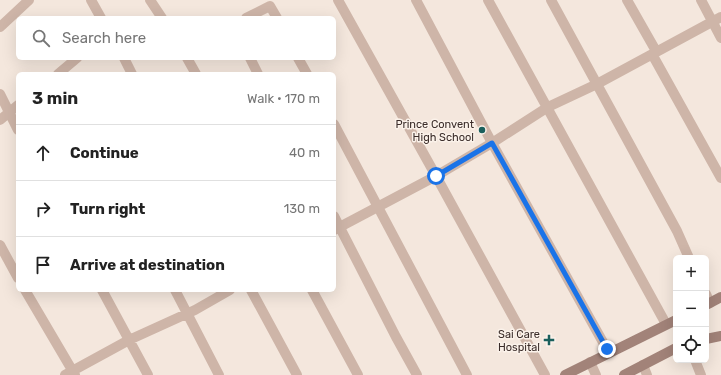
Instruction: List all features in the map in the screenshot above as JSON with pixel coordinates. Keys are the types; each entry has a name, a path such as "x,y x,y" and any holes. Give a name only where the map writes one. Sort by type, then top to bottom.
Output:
{"street":[{"path":"0,26 29,0"},
{"path":"90,0 101,16"},
{"path":"150,0 161,16"},
{"path":"338,0 545,375"},
{"path":"416,0 492,143 609,353"},
{"path":"488,0 666,324"},
{"path":"551,0 677,231 688,255"},
{"path":"627,0 721,178"},
{"path":"701,0 717,19 721,38"},
{"path":"250,16 270,6 276,16"},
{"path":"417,375 337,228 436,176 548,108 717,19"},
{"path":"60,72 75,60"},
{"path":"125,60 131,72"},
{"path":"188,60 195,72"},
{"path":"251,60 257,72"},
{"path":"299,60 306,72"},
{"path":"0,94 16,126"},
{"path":"0,120 16,107"},
{"path":"336,128 467,375"},
{"path":"0,244 16,274"},
{"path":"26,292 71,374 129,340 195,310 226,292"},
{"path":"103,292 148,375"},
{"path":"176,292 219,375"},
{"path":"252,292 297,375"},
{"path":"313,292 358,375"},
{"path":"709,300 721,297"},
{"path":"565,375 673,321"},
{"path":"709,338 721,336"},
{"path":"624,375 673,350"},
{"path":"590,362 596,375"},
{"path":"696,363 701,375"},
{"path":"642,365 647,375"}],"place":[{"name":"Prince Convent High School","path":"482,130"},
{"name":"Sai Care Hospital","path":"549,340"}],"route":[{"path":"436,176 492,143 607,349"}]}
